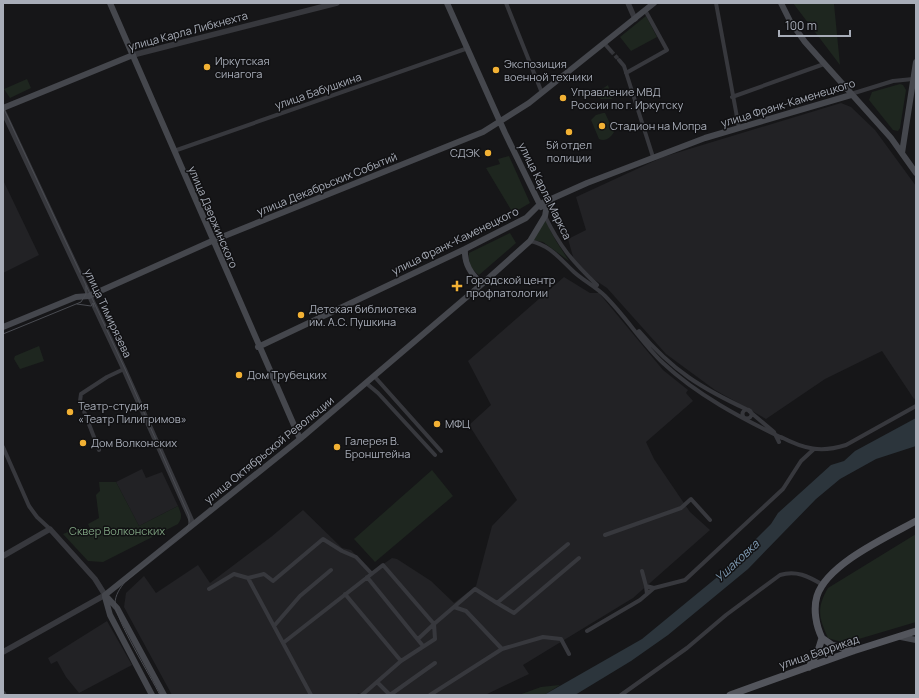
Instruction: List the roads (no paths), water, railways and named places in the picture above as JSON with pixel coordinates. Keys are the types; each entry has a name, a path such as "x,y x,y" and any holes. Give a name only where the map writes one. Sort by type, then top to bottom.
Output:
{"main road":[{"name":"улица Дзержинского","path":"110,3 258,347 300,439"},
{"name":"улица Карла Маркса","path":"447,3 500,122 545,216"},
{"name":"улица Декабрьских Событий","path":"3,327 76,297 89,296 212,241 482,132 500,122 542,93 654,3"},
{"path":"781,3 796,31 902,153 916,173"},
{"name":"улица Карла Либкнехта","path":"3,110 133,55"},
{"path":"902,153 916,62"},
{"name":"улица Франк-Каменецкого","path":"258,347 465,249 530,214 540,204 654,157 739,128 851,95"},
{"name":"улица Октябрьской Революции","path":"105,595 300,439 482,284 530,241 545,216 547,206 552,199"},
{"path":"530,214 540,218 540,224"},
{"path":"465,249 465,258 469,269 482,284"},
{"path":"809,667 818,651 822,638 815,608 816,598 827,579 846,561 916,521"},
{"path":"105,595 117,608 164,695"},
{"path":"105,595 110,615 152,695"},
{"name":"улица Баррикад","path":"730,695 853,651 916,631"},
{"path":"901,637 916,640"},
{"path":"822,638 832,645 853,651"},
{"path":"133,659 142,653"},
{"path":"137,666 146,661"}],"street":[{"name":"улица Карла Либкнехта","path":"133,55 337,3"},
{"path":"506,3 542,93"},
{"path":"628,3 635,19"},
{"path":"716,3 732,97 739,128"},
{"path":"626,73 667,50 645,10"},
{"path":"604,43 611,51"},
{"name":"улица Бабушкина","path":"174,151 468,48"},
{"path":"619,60 624,66 654,157"},
{"path":"732,97 824,64"},
{"name":"улица Франк-Каменецкого","path":"851,95 893,81 914,79"},
{"name":"улица Тимирязева","path":"3,110 124,369 192,524"},
{"name":"улица Карла Маркса","path":"545,216 560,246 567,256 610,298 656,350 676,369 706,390 749,410 782,438"},
{"path":"530,241 542,243 553,251 575,273 605,296 662,362 679,376 695,388 744,418 782,438 814,449 833,449 846,445 916,406"},
{"path":"99,450 80,401 81,394 107,377 124,369"},
{"path":"374,376 441,451"},
{"path":"366,383 378,393 435,455"},
{"path":"744,418 742,413 749,410"},
{"path":"775,434 779,442"},
{"path":"3,447 29,506 37,517 50,529 95,579 105,595"},
{"path":"587,631 640,600 654,588 685,580 783,489 801,461 814,449"},
{"path":"606,535 681,508 691,499 710,520"},
{"path":"3,556 50,529"},
{"path":"209,589 234,574 248,578 264,574 273,581 323,539 342,551 356,557 423,646"},
{"path":"497,603 568,544"},
{"path":"418,639 475,589 514,614 579,558"},
{"path":"283,643 383,565 434,624 434,639 401,660 362,695"},
{"path":"274,626 300,596 331,570"},
{"path":"642,571 647,594"},
{"path":"621,695 687,648 726,615 780,575 790,572 802,574 823,585"},
{"path":"248,578 311,695"},
{"path":"646,586 654,588"},
{"path":"345,594 401,660"},
{"name":"улица Октябрьской Революции","path":"3,652 105,595"},
{"path":"454,607 466,611 502,649"},
{"path":"430,695 502,649 544,636 561,639 569,654"},
{"path":"377,682 390,695 435,663"}],"water":[{"name":"Ушаковка","path":"916,418 916,446 876,459 840,479 816,499 748,569 668,635 631,661 575,695 544,695 642,639 721,574 771,524 778,513 831,465 844,461 855,451"}],"tunnel":[{"path":"611,51 619,60"}],"tram line":[{"path":"3,107 125,369 189,516 189,524 186,531 125,582 118,592 115,601 121,622 134,649 160,695"},
{"path":"3,334 81,302 86,294 86,286"},
{"path":"77,304 91,306 93,303 94,307"}],"place":[{"name":"Иркутская синагога","path":"207,67"},
{"name":"Экспозиция военной техники","path":"496,70"},
{"name":"Управление МВД России по г. Иркутску","path":"563,98"},
{"name":"Стадион на Мопра","path":"602,126"},
{"name":"5й отдел полиции","path":"569,132"},
{"name":"СДЭК","path":"488,153"},
{"name":"Городской центр профпатологии","path":"457,286"},
{"name":"Детская библиотека им. А.С. Пушкина","path":"301,315"},
{"name":"Дом Трубецких","path":"239,375"},
{"name":"Театр-студия «Театр Пилигримов»","path":"70,412"},
{"name":"МФЦ","path":"437,424"},
{"name":"Дом Волконских","path":"83,443"},
{"name":"Галерея В. Бронштейна","path":"337,447"}],"park label":[{"name":"Сквер Волконских","path":"117,531"}]}
